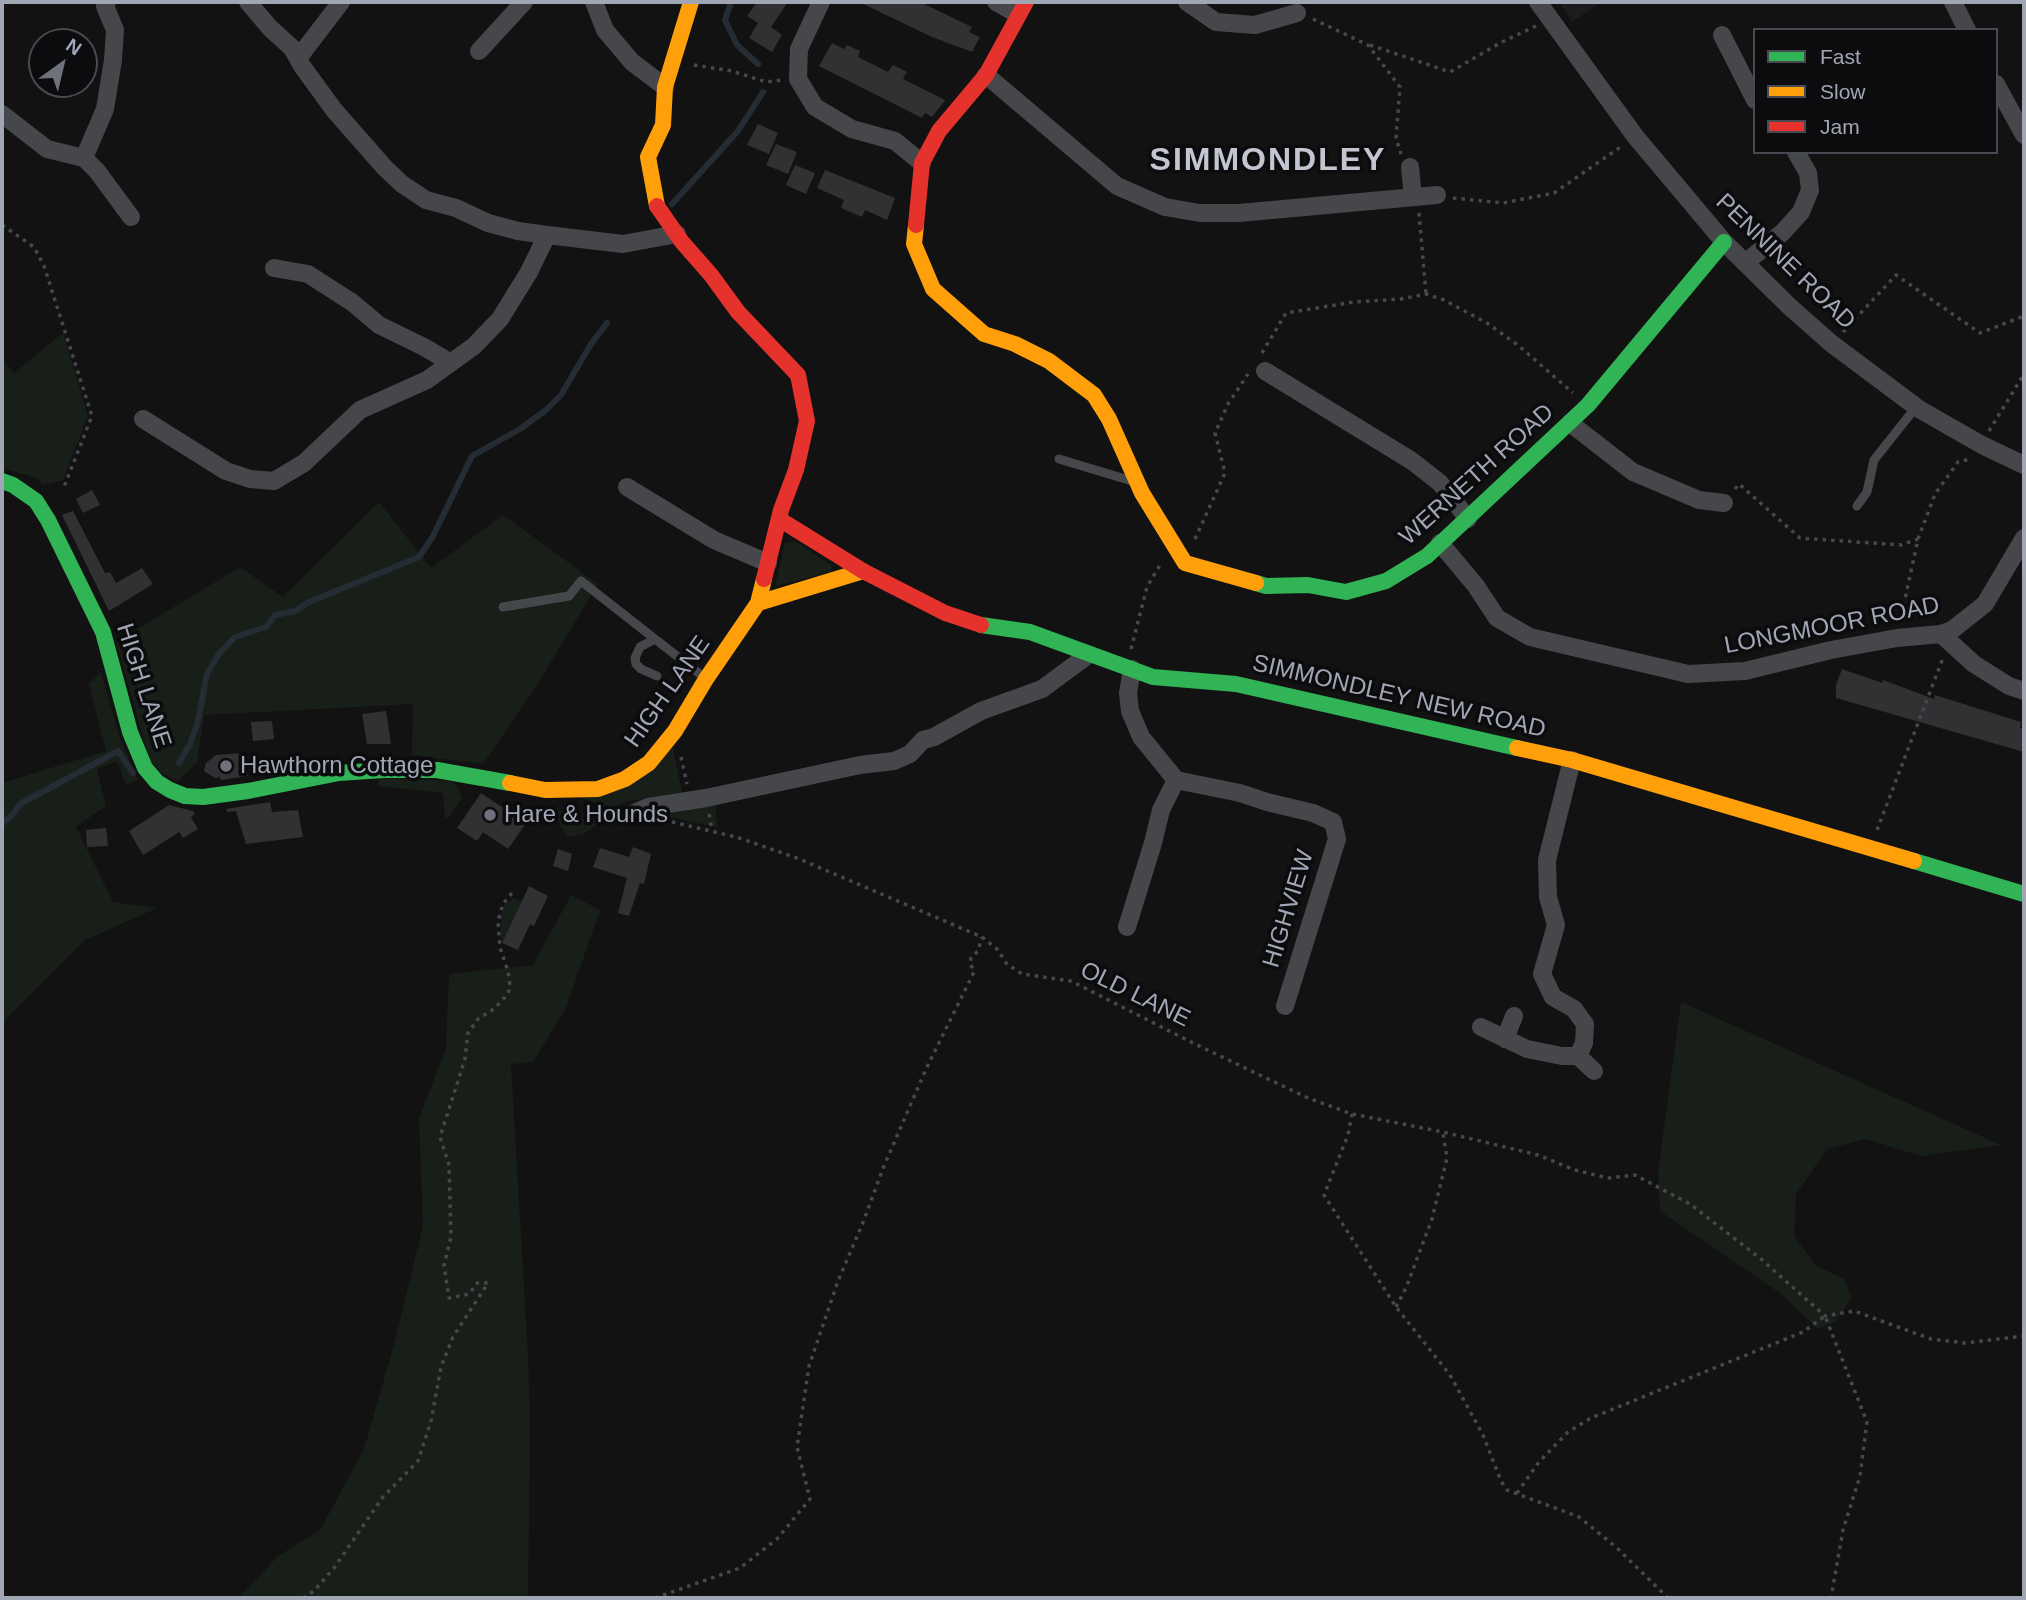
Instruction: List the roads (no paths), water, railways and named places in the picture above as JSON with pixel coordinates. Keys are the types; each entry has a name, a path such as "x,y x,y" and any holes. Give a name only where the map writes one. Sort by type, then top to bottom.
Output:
{"street":[{"path":"248,2 292,48 334,110 402,184 426,200 456,208 488,223 547,235 624,244 677,234"},
{"path":"299,57 327,24 341,2"},
{"path":"479,51 524,2"},
{"path":"594,2 605,30 632,62 665,87"},
{"path":"691,2 665,87 663,125 648,157 654,203 738,312 798,375 807,421 796,470 779,519 758,603"},
{"path":"821,2 799,49 798,79 815,107 852,129 895,141 922,163"},
{"path":"996,2 1021,8 986,75 939,131 922,163 914,244 933,289 984,334 1015,344 1049,361 1094,395 1109,419 1137,483"},
{"path":"1186,2 1216,22 1255,25 1297,13"},
{"name":"PENNINE ROAD","path":"1539,2 1548,19 1635,136 1724,242 1745,263 1832,344 1916,407 2024,465"},
{"path":"1953,2 1966,28"},
{"path":"84,158 105,109 113,60 115,30 103,3"},
{"path":"1722,35 1753,96"},
{"path":"986,75 1117,186 1165,206 1200,213 1239,213 1437,195"},
{"path":"1998,88 2024,135"},
{"path":"2,114 47,149 84,158 131,217"},
{"path":"1745,263 1783,232 1801,212 1810,190 1808,173 1797,154"},
{"path":"1410,167 1415,197"},
{"path":"143,419 226,471 250,479 274,481 304,463 360,410 427,380 474,346 500,319 529,272 547,235"},
{"name":"WERNETH ROAD","path":"1137,483 1185,563 1266,586 1308,585 1346,592 1386,581 1427,556 1588,405 1724,242"},
{"path":"274,268 309,274 353,303 379,325 451,363"},
{"path":"1259,366 1412,461 1440,483 1468,519"},
{"path":"1570,423 1633,472 1699,500 1724,503"},
{"name":"HIGH LANE","path":"2,481 13,485 36,501 48,520 103,632 130,732 145,768 157,782 186,796 203,797 339,773 384,770 437,770 545,790 598,789 625,779 649,764 675,731 706,679 758,603"},
{"path":"627,487 714,540 768,563"},
{"name":"SIMMONDLEY NEW ROAD","path":"779,519 863,571 945,613 987,627 1030,632 1153,677 1236,684 1573,760 2024,894"},
{"name":"LONGMOOR ROAD","path":"1440,544 1476,586 1497,618 1530,637 1688,674 1745,671 1831,650 1897,638 1945,638 1985,604 2024,538"},
{"path":"758,603 863,571"},
{"path":"1945,638 1974,664 2009,686 2024,691"},
{"path":"632,814 648,807 691,801 860,765 894,761 910,754 923,740 934,737 981,711 1042,689 1088,655"},
{"path":"1126,927 1161,810 1176,780 1141,737 1130,711 1128,669"},
{"path":"1573,760 1547,860 1548,897 1556,925 1542,974 1553,997 1574,1009 1585,1024 1584,1043 1578,1056"},
{"name":"HIGHVIEW","path":"1176,780 1240,793 1268,803 1313,813 1333,822 1337,839 1285,1006"},
{"path":"1505,1038 1514,1016"},
{"path":"1481,1027 1527,1049 1562,1056 1578,1056 1594,1071"}],"lane":[{"path":"1857,506 1867,492 1874,460 1916,407"},
{"path":"1059,459 1137,483"},
{"path":"503,607 569,596 581,581 706,679"},
{"path":"655,639 640,646 635,658 641,669 657,676"}],"waterway":[{"path":"731,2 725,20 737,45 758,64"},
{"path":"672,204 738,131 763,92"},
{"path":"179,763 197,725 207,674 218,655 235,637 266,627 275,615 295,611 309,602 419,557 432,538 472,456 520,429 546,410 561,395 591,344 607,323"},
{"path":"2,824 20,804 118,751 133,773"}],"place":[{"name":"Hawthorn Cottage","path":"226,766"},
{"name":"Hare & Hounds","path":"490,815"}],"district":[{"name":"SIMMONDLEY","path":"1268,161"}]}
